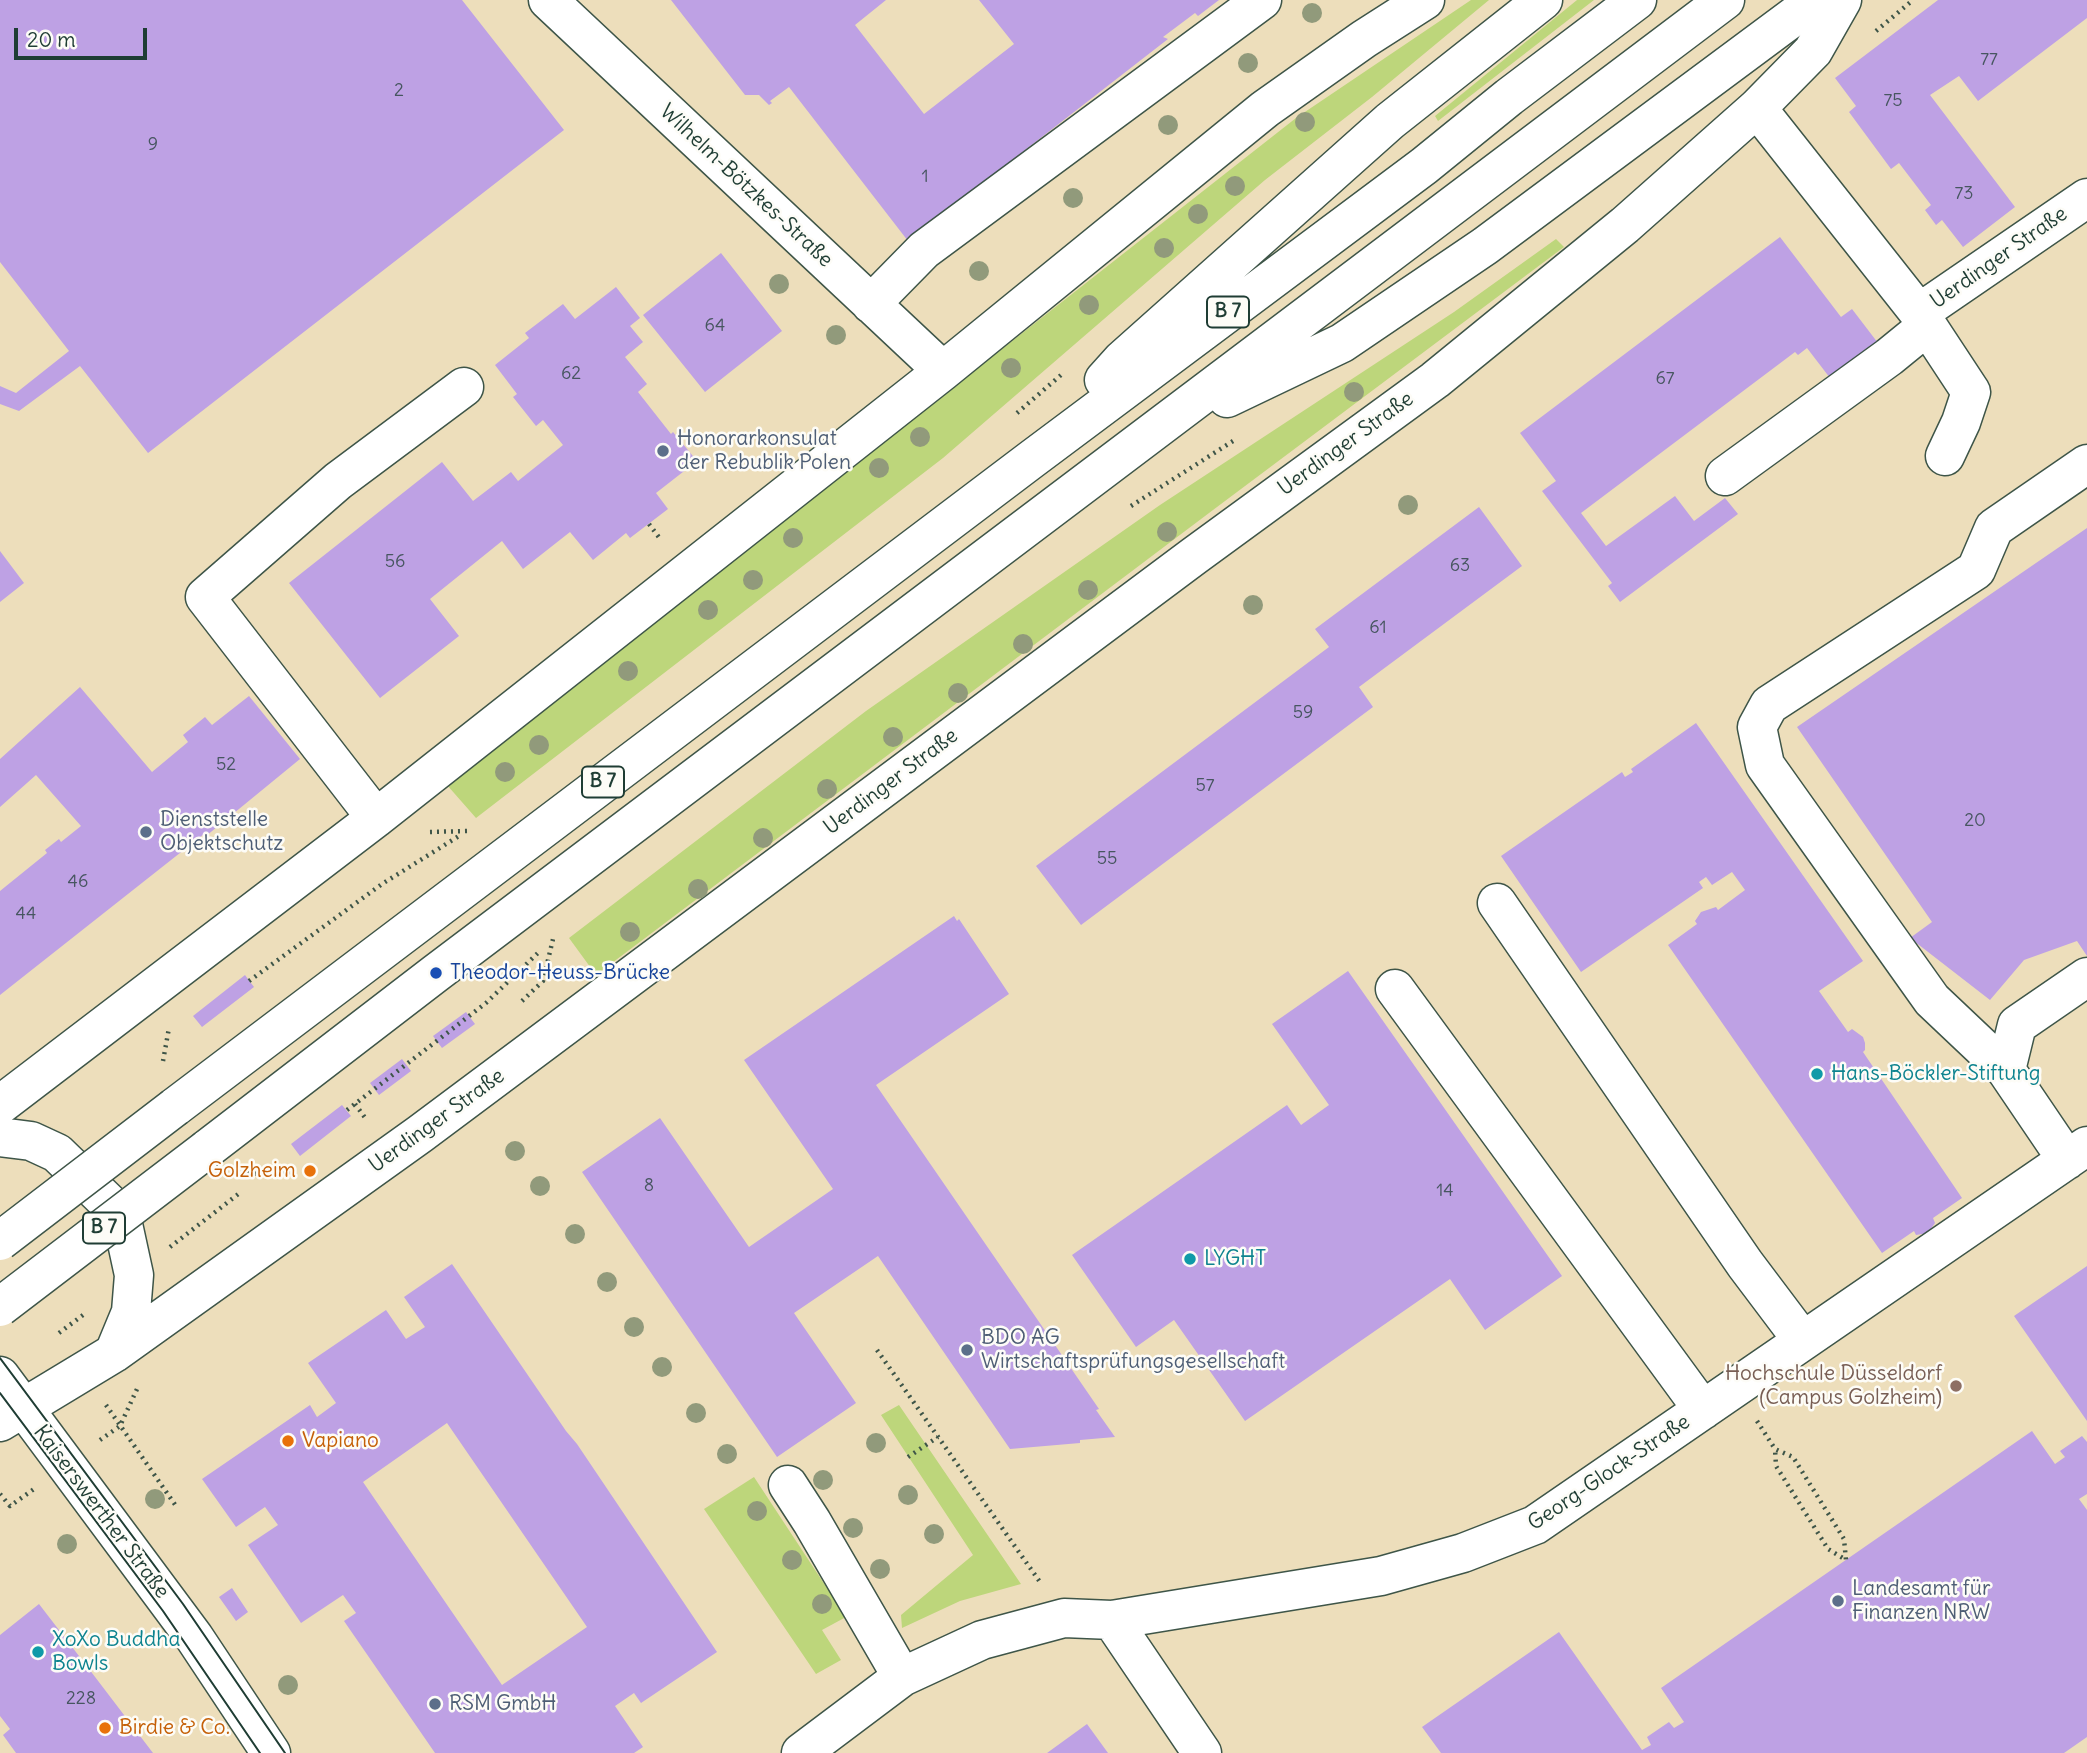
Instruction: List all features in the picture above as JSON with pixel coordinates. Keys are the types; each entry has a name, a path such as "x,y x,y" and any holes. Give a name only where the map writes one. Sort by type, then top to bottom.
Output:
{"street":[{"name":"Wilhelm-Bötzkes-Straße","path":"548,0 943,372"},
{"path":"871,304 925,250 1262,0"},
{"path":"0,1105 376,818 943,372 1265,109 1364,38 1425,0"},
{"path":"1032,459 1122,360 1390,121 1543,0"},
{"name":"B 7","path":"0,1241 1032,459 1424,166 1509,97 1637,0"},
{"name":"B 7","path":"0,1307 458,957 1725,0"},
{"path":"1153,433 1342,344 1485,246 1816,0"},
{"name":"Uerdinger Straße","path":"12,1415 114,1353 443,1117 1434,380 1625,225 1757,108 1814,51 1842,0"},
{"name":"Uerdinger Straße","path":"1757,108 1923,320 2087,198"},
{"path":"1726,476 1889,357 1923,320 1970,392 1961,422 1945,456"},
{"path":"376,818 205,597 338,481 464,387"},
{"path":"2077,1153 2006,1070 1932,1000 1765,765 1757,727 1769,705 1976,570 1994,528 2087,464"},
{"path":"1497,903 1745,1264 1803,1342"},
{"path":"2006,1070 2017,1025 2087,977"},
{"path":"1395,989 1703,1410"},
{"path":"0,1137 31,1141 57,1153 121,1215 134,1275 131,1312 114,1353"},
{"name":"Georg-Glock-Straße","path":"801,1753 902,1677 982,1640 1064,1618 1112,1620 1381,1576 1463,1553 1535,1525 2077,1153"},
{"name":"Kaiserswerther Straße","path":"0,1376 12,1415 194,1637 271,1753"},
{"path":"788,1485 873,1624 902,1677"},
{"path":"1112,1620 1202,1753"}],"path":[{"path":"1010,420 1062,374"},
{"path":"1127,508 1240,436"},
{"path":"649,524 661,540"},
{"path":"249,981 382,884 465,831"},
{"path":"347,1110 486,1003 561,932"},
{"path":"514,1008 543,981 553,938"},
{"path":"355,1104 366,1119 357,1126"},
{"path":"242,1173 286,1174 299,1170"},
{"path":"167,1250 241,1192"},
{"path":"54,1337 86,1313"},
{"path":"877,1350 1064,1618"},
{"path":"1736,1387 1775,1448 1776,1466 1828,1549 1846,1560 1844,1539 1793,1457 1775,1448"},
{"path":"104,1401 176,1506"},
{"path":"104,1437 120,1426"},
{"path":"908,1457 938,1437"},
{"path":"0,1494 10,1506 29,1492"}],"green space":[{"path":"1471,0 1489,0 1372,97 1265,180 943,458 476,818 447,785 1296,118"},
{"path":"1577,0 1594,0 1438,121 1435,116"},
{"path":"1556,239 1564,247 596,975 569,938 866,711 1160,505 1454,312"},
{"path":"899,1405 1021,1584 960,1601 902,1628 901,1615 973,1555 881,1415"},
{"path":"754,1477 846,1617 822,1630 841,1660 816,1674 704,1509"}],"building":[{"path":"0,0 462,0 564,130 148,453 80,366 19,411 0,404 0,386 16,393 69,351 0,262"},
{"path":"671,0 886,0 855,25 924,114 1014,44 979,0 1219,0 1198,16 1195,13 1163,37 1168,39 908,241 789,87 770,101 772,103 769,105 759,95 745,95"},
{"path":"1938,0 2087,0 2087,18 1978,101 1959,76 1930,95 2015,207 1963,247 1942,220 1936,225 1925,210 1931,205 1899,163 1891,169 1849,112 1856,106 1835,78"},
{"path":"1780,237 1841,317 1852,309 1878,343 1830,378 1807,348 1798,355 1795,352 1581,513 1606,546 1675,496 1694,521 1725,498 1738,514 1620,602 1608,586 1612,583 1542,491 1556,481 1520,433"},
{"path":"721,253 782,331 705,392 643,315"},
{"path":"616,287 640,318 630,326 643,342 625,357 647,384 638,392 671,434 673,432 697,461 656,493 668,509 630,538 626,533 593,560 570,532 523,569 502,541 430,599 459,636 380,698 289,583 442,462 473,501 511,472 518,481 563,445 543,420 536,426 513,397 517,394 495,365 529,338 525,333 563,304 575,319"},
{"path":"1479,507 1522,566 1359,687 1373,707 1081,925 1036,866 1329,647 1315,629"},
{"path":"2087,528 2087,956 2077,941 2024,960 1990,1000 1910,938 1932,922 1797,727"},
{"path":"0,551 24,583 0,602"},
{"path":"80,687 152,772 188,742 183,735 205,717 212,725 249,696 300,759 206,836 204,834 0,995 0,891 47,853 45,850 59,839 61,842 81,826 36,775 0,807 0,759"},
{"path":"1696,723 1863,961 1819,991 1848,1032 1852,1029 1863,1037 1863,1052 1962,1198 1933,1218 1935,1223 1928,1233 1916,1235 1914,1231 1882,1253 1668,945 1697,924 1695,921 1701,912 1716,907 1718,910 1745,890 1732,872 1712,885 1706,877 1699,882 1703,888 1581,972 1501,856 1622,772 1625,777 1633,772 1631,769"},
{"path":"954,916 957,921 959,919 1009,994 876,1085 1099,1409 1096,1410 1115,1437 1010,1449 878,1256 794,1313 856,1403 777,1457 582,1172 660,1118 749,1247 833,1189 744,1060"},
{"path":"1348,971 1562,1276 1485,1330 1450,1279 1245,1421 1174,1320 1136,1347 1072,1255 1287,1105 1301,1125 1329,1105 1272,1024"},
{"path":"245,975 254,987 202,1027 193,1016"},
{"path":"466,1012 475,1024 442,1048 433,1036"},
{"path":"402,1059 411,1071 379,1095 370,1083"},
{"path":"342,1105 351,1116 300,1156 291,1144"},
{"path":"452,1264 717,1652 641,1703 634,1693 615,1706 643,1747 634,1753 435,1753 344,1621 356,1613 343,1595 301,1623 248,1545 278,1525 265,1507 236,1527 202,1479 310,1405 317,1417 336,1403 308,1363 386,1310 406,1339 425,1327 404,1297","holes":["447,1423 587,1627 502,1685 363,1482"]},
{"path":"2087,1266 2087,1421 2014,1316"},
{"path":"2032,1431 2055,1464 2065,1457 2060,1451 2082,1436 2087,1442 2087,1494 2079,1499 2087,1510 2087,1737 2064,1753 1441,1753 1422,1727 1559,1632 1642,1750 1651,1745 1647,1737 1669,1722 1674,1728 1684,1722 1661,1688"},
{"path":"232,1588 248,1612 236,1621 219,1597"},
{"path":"39,1604 153,1753 16,1753 3,1735 10,1729 0,1716 0,1635"},
{"path":"1087,1724 1108,1753 1047,1753"}],"tram line":[{"path":"0,1358 183,1604 285,1753"},
{"path":"0,1393 163,1611 260,1753"}],"place":[{"name":"Honorarkonsulat der Rebublik Polen","path":"663,451"},
{"name":"Dienststelle Objektschutz","path":"146,832"},
{"name":"Theodor-Heuss-Brücke","path":"436,973"},
{"name":"Hans-Böckler-Stiftung","path":"1817,1074"},
{"name":"Golzheim","path":"310,1171"},
{"name":"LYGHT","path":"1190,1259"},
{"name":"BDO AG Wirtschaftsprüfungsgesellschaft","path":"967,1350"},
{"name":"Hochschule Düsseldorf (Campus Golzheim)","path":"1956,1386"},
{"name":"Vapiano","path":"288,1441"},
{"name":"Landesamt für Finanzen NRW","path":"1838,1601"},
{"name":"XoXo Buddha Bowls","path":"38,1652"},
{"name":"RSM GmbH","path":"435,1704"},
{"name":"Birdie & Co.","path":"105,1728"}]}
